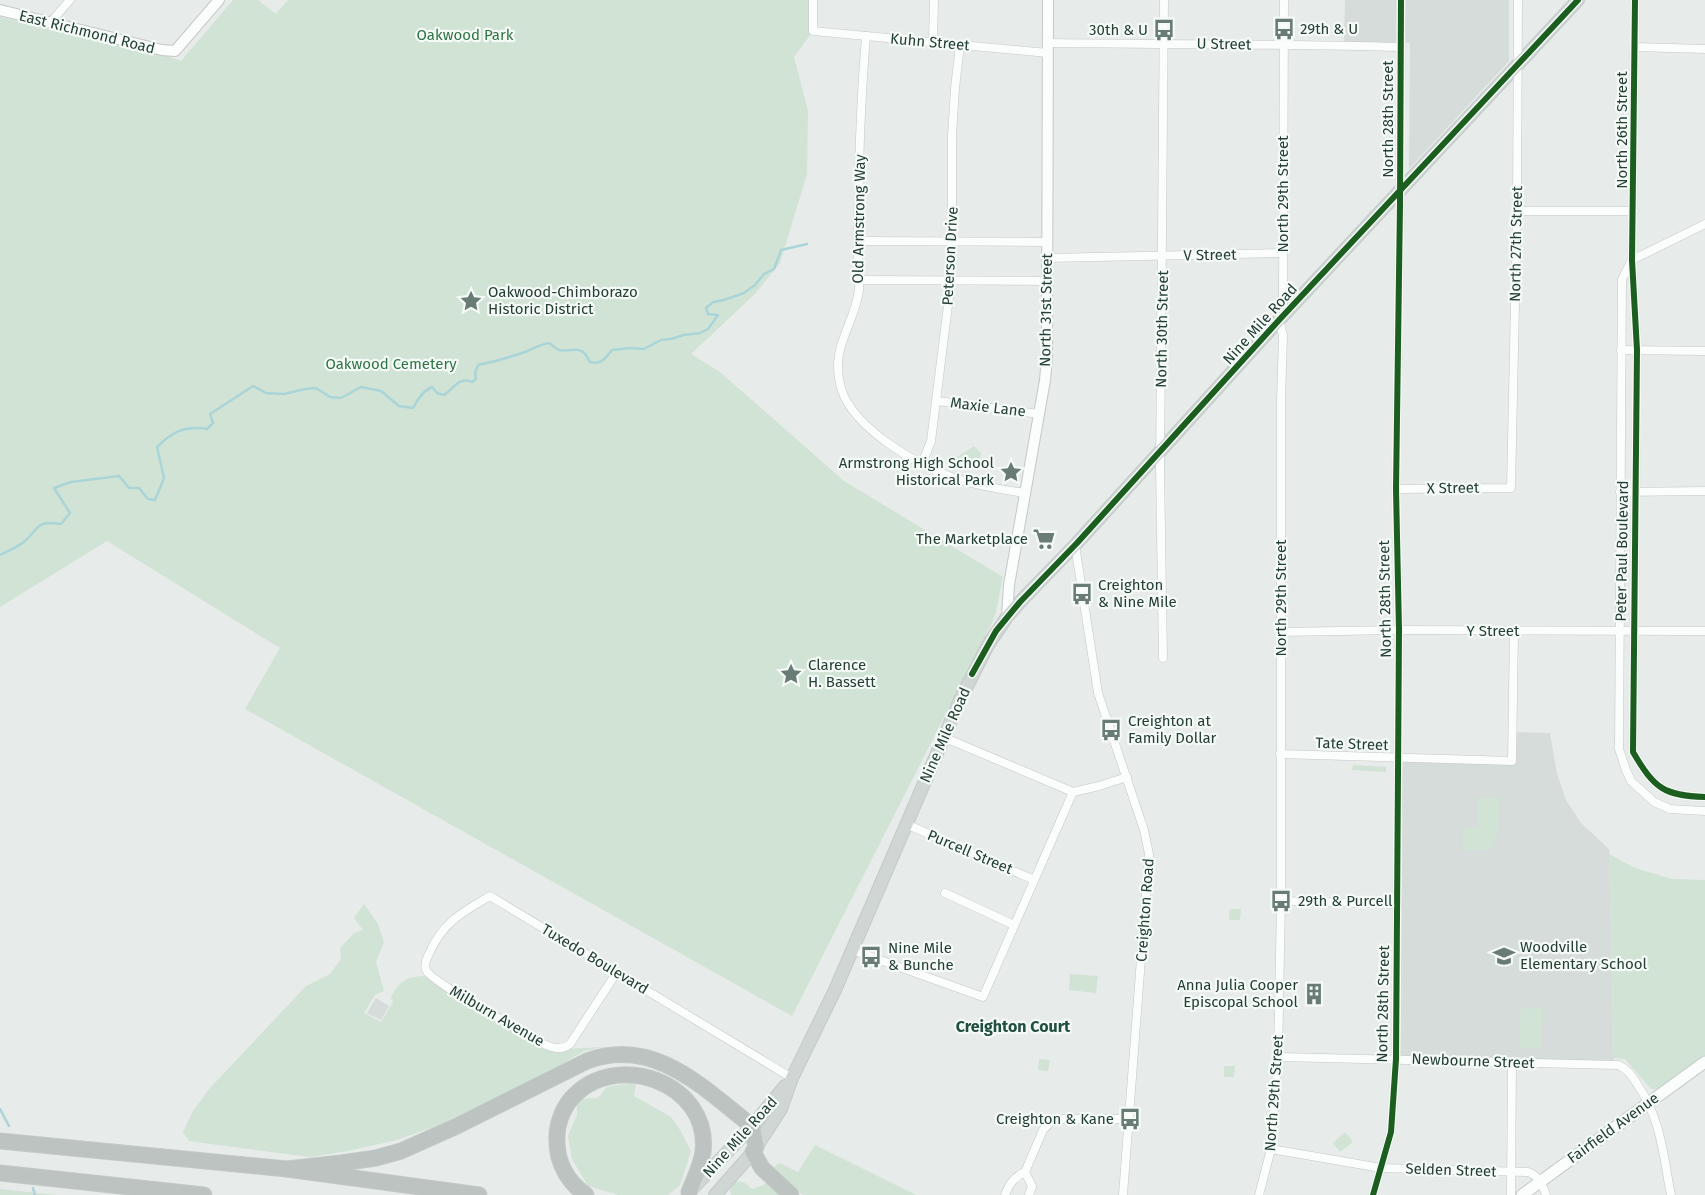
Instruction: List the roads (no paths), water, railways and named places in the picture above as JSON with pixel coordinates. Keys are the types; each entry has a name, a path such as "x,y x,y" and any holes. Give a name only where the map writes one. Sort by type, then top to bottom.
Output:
{"highway":[{"path":"286,1169 376,1158 401,1151 457,1126 587,1062 607,1056 633,1055 658,1060 684,1074 752,1126 754,1149 762,1168 791,1195"},
{"path":"586,1195 570,1179 562,1165 556,1139 560,1121 568,1102 587,1084 600,1078 622,1074 651,1079 668,1086 683,1097 694,1110 702,1129 703,1151 698,1171 687,1193"},
{"path":"0,1141 286,1169 479,1195"},
{"path":"0,1173 204,1195"}],"main road":[{"name":"Nine Mile Road","path":"715,1195 754,1149 781,1108 792,1078 820,1024 943,737 978,662 1006,617 1161,452 1280,319 1578,0"},
{"name":"Fairfield Avenue","path":"1522,1195 1705,1062"},
{"name":"Nine Mile Road","path":"687,1193 752,1126 792,1078"}],"street":[{"path":"50,23 70,0"},
{"name":"East Richmond Road","path":"0,10 162,50 175,51 219,0"},
{"name":"Kuhn Street","path":"813,0 813,31 960,45 1048,48"},
{"path":"933,42 934,0"},
{"name":"North 31st Street","path":"1006,617 1008,587 1039,414 1047,358 1048,0"},
{"name":"North 30th Street","path":"1163,658 1161,452 1164,0"},
{"name":"North 29th Street","path":"1259,1195 1271,1149 1278,1057 1281,901 1281,400 1283,335 1280,308 1283,301 1284,0"},
{"name":"North 28th Street","path":"1373,1195 1391,1132 1396,1059 1399,630 1396,489 1401,0"},
{"name":"North 27th Street","path":"1511,488 1517,211 1518,0"},
{"name":"North 26th Street","path":"1632,260 1635,0"},
{"name":"Old Armstrong Way","path":"866,36 860,112 858,294 838,361 839,376 844,395 856,414 879,436 931,470 964,481 1024,493"},
{"name":"U Street","path":"1048,48 1164,43 1400,47"},
{"name":"Peterson Drive","path":"921,464 930,446 951,280 952,136 954,88 960,45"},
{"path":"1635,47 1705,49"},
{"path":"1517,211 1634,211"},
{"path":"1632,260 1705,224"},
{"path":"859,241 1048,242"},
{"name":"V Street","path":"1048,258 1282,253"},
{"name":"Peter Paul Boulevard","path":"1632,260 1622,279 1619,749 1632,781 1654,802 1670,809 1705,811"},
{"name":"Peter Paul Boulevard","path":"1632,260 1637,350 1633,752 1657,786 1669,793 1705,797"},
{"path":"859,280 1047,281"},
{"path":"1622,350 1705,351"},
{"name":"Maxie Lane","path":"937,401 1039,414"},
{"name":"X Street","path":"1396,489 1511,488"},
{"path":"1620,492 1705,491"},
{"name":"Creighton Road","path":"1075,545 1098,693 1144,830 1149,854 1123,1195"},
{"name":"Y Street","path":"1281,632 1399,630 1705,632"},
{"name":"Tate Street","path":"1280,754 1512,760 1514,631"},
{"path":"943,737 1073,792 1127,777"},
{"path":"852,950 983,997 1073,792"},
{"name":"Purcell Street","path":"906,824 1034,880"},
{"path":"945,894 1014,925"},
{"name":"Tuxedo Boulevard","path":"428,973 425,967 428,956 443,929 459,914 490,896 792,1078"},
{"path":"1281,901 1397,904"},
{"name":"Milburn Avenue","path":"428,973 449,988 542,1043 555,1048 565,1048 618,972"},
{"name":"Newbourne Street","path":"1278,1057 1618,1065 1629,1072 1649,1103"},
{"path":"1511,1195 1512,1062"},
{"path":"1649,1103 1658,1124 1671,1195"},
{"path":"1005,1195 1008,1186 1015,1176 1024,1172 1043,1130 1053,1120 1064,1118 1130,1119"},
{"name":"Selden Street","path":"1271,1149 1381,1168 1532,1173 1540,1181"},
{"path":"1024,1172 1032,1186 1029,1195"},
{"path":"1540,1181 1546,1195"}],"waterway":[{"path":"0,555 22,543 43,524 61,524 70,513 54,488 71,482 119,476 129,488 139,488 148,499 155,500 164,478 157,447 168,437 179,431 192,428 207,429 213,423 210,414 253,386 266,393 284,394 316,388 330,397 341,398 361,387 381,391 399,406 413,408 421,396 432,387 437,393 444,395 460,382 472,382 476,379 475,373 478,365 516,355 549,343 559,350 580,350 590,362 598,363 612,350 644,349 661,340 700,333 708,329 718,315 708,314 706,308 713,302 744,293 755,285 764,274 774,269 781,250 807,244"},
{"path":"0,1109 9,1126"},
{"path":"33,1188 35,1195"}],"place":[{"name":"29th & U","path":"1284,29"},
{"name":"30th & U","path":"1164,30"},
{"name":"Oakwood-Chimborazo Historic District","path":"471,301"},
{"name":"Armstrong High School Historical Park","path":"1011,472"},
{"name":"The Marketplace","path":"1044,539"},
{"name":"Creighton & Nine Mile","path":"1082,594"},
{"name":"Clarence H. Bassett","path":"791,674"},
{"name":"Creighton at Family Dollar","path":"1111,730"},
{"name":"29th & Purcell","path":"1281,901"},
{"name":"Woodville Elementary School","path":"1504,956"},
{"name":"Nine Mile & Bunche","path":"871,957"},
{"name":"Anna Julia Cooper Episcopal School","path":"1314,994"},
{"name":"Creighton & Kane","path":"1130,1119"}],"district":[{"name":"Creighton Court","path":"1013,1026"}],"park label":[{"name":"Oakwood Park","path":"465,35"},
{"name":"Oakwood Cemetery","path":"391,364"}]}
